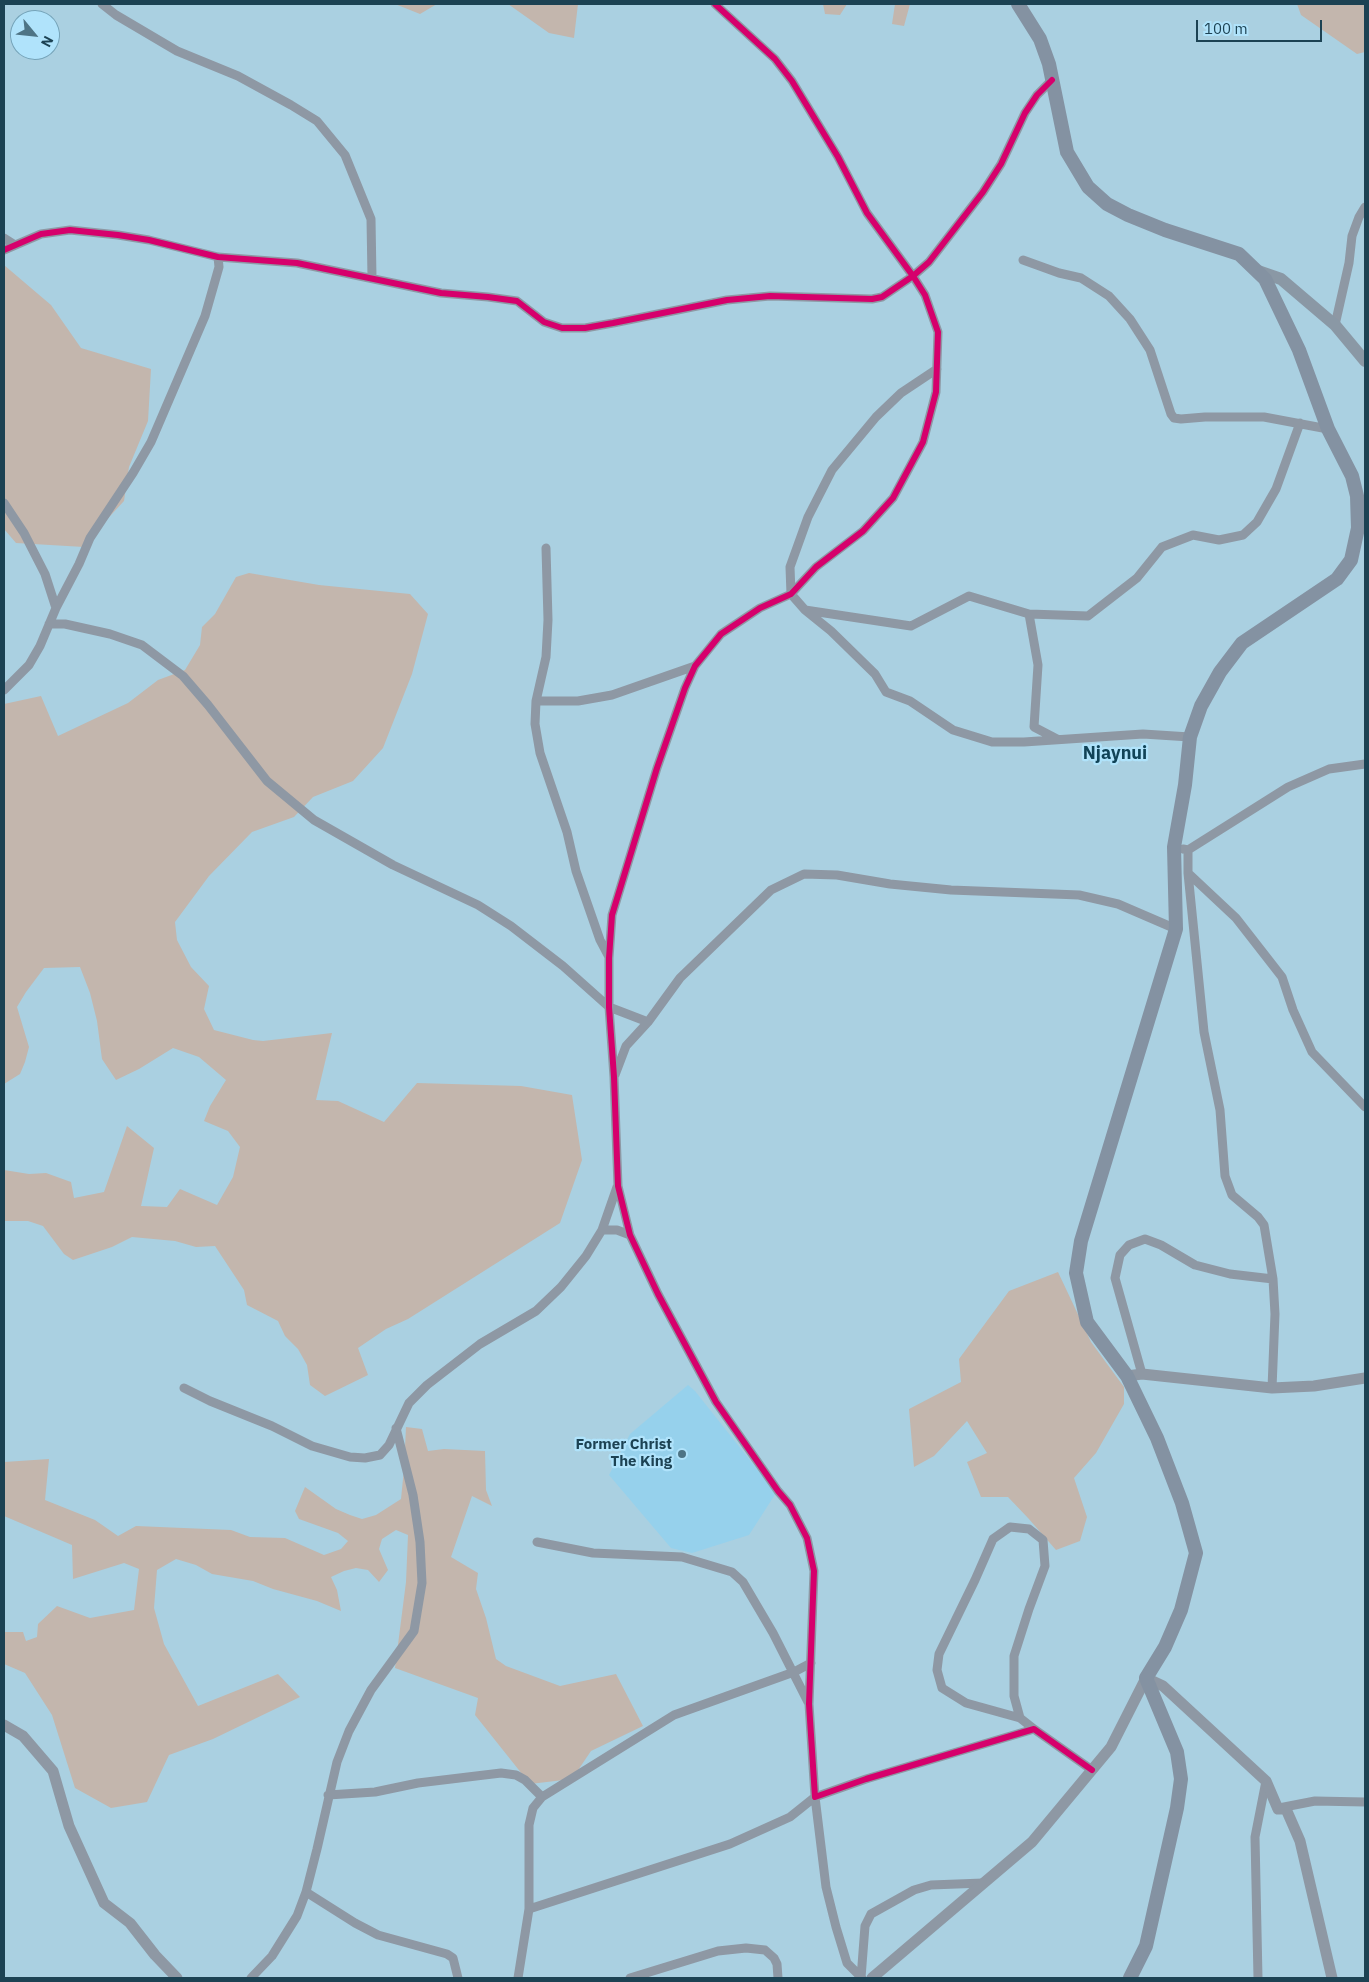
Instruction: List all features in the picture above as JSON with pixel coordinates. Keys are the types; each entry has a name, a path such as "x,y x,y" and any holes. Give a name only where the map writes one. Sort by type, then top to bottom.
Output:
{"highway":[{"path":"1018,4 1040,39 1049,64 1067,152 1088,187 1107,204 1128,215 1165,230 1215,244 1239,254 1264,279 1299,350 1328,429 1352,476 1357,496 1358,528 1350,560 1337,579 1242,643 1220,672 1200,706 1190,737 1185,785 1174,846 1176,929 1081,1241 1076,1274 1087,1322 1127,1376 1157,1438 1182,1503 1196,1553 1181,1610 1165,1647 1146,1678 1177,1752 1180,1779 1177,1808 1146,1946 1130,1978"}],"main road":[{"path":"1254,270 1281,278 1335,325 1365,361"}],"street":[{"path":"102,4 116,15 177,51 238,76 292,105 317,121 345,155 371,219 372,278"},
{"path":"716,4 775,59 792,82 838,157 867,213 914,276 925,295 938,332 936,392 923,442 893,498 863,531 816,567 791,594 760,608 721,634 694,666 656,768 612,915 609,958 609,1007 618,1186 630,1235 658,1294 716,1402 778,1491 790,1505 807,1538 814,1571 809,1704 815,1797 826,1887 847,1964 853,1972 865,1978"},
{"path":"4,250 41,234 70,230 149,240 218,257 297,263 441,293 518,301 544,322 562,328 585,328 727,300 770,296 872,300 882,297 914,276 928,262 983,192 1001,164 1025,113 1037,95 1052,80"},
{"path":"1335,325 1349,262 1352,236 1365,207"},
{"path":"4,238 15,245"},
{"path":"4,690 29,665 40,646 90,538 133,473 150,442 205,316 219,267 218,257"},
{"path":"1023,260 1059,273 1080,278 1109,296 1130,319 1150,350 1174,418 1264,417 1328,429"},
{"path":"937,369 902,392 876,417 832,470 808,517 790,567 791,594 805,610 831,631 876,674 886,692 910,701 953,730 992,742 1024,742 1142,734 1190,737"},
{"path":"805,610 911,626 969,596 1029,614 1088,616 1137,578 1162,547 1193,535 1219,540 1243,534 1257,522 1276,489 1300,423"},
{"path":"4,503 24,533 45,574 56,608"},
{"path":"546,548 548,620 546,657 536,701 535,724 540,753 567,832 576,871 600,940 609,958"},
{"path":"1029,614 1038,665 1034,727 1058,740"},
{"path":"49,624 65,624 110,634 142,645 183,676 267,781 314,820 393,865 495,915 563,966 609,1007 648,1022"},
{"path":"536,701 578,701 612,695 694,666"},
{"path":"1174,846 1188,850 1288,787 1329,769 1365,764"},
{"path":"1188,850 1188,873 1204,1032 1220,1110 1225,1176 1232,1195 1258,1216 1264,1225 1273,1279 1275,1314 1272,1388"},
{"path":"1188,873 1236,918 1282,977 1293,1010 1312,1052 1365,1108"},
{"path":"614,1078 626,1046 648,1022 680,978 771,890 804,874 837,875 890,884 952,890 1079,895 1118,904 1176,929"},
{"path":"184,1388 210,1401 272,1426 312,1446 350,1457 365,1458 380,1455 390,1445 396,1428 409,1403 427,1385 480,1344 536,1311 568,1279 586,1256 602,1230 618,1186"},
{"path":"602,1230 617,1230 630,1235"},
{"path":"1142,1374 1115,1278 1120,1255 1129,1245 1145,1239 1195,1265 1230,1274 1273,1279"},
{"path":"1127,1376 1142,1374 1272,1388 1314,1386 1365,1378"},
{"path":"251,1978 272,1956 286,1935 306,1892 318,1849 336,1762 358,1712 371,1690 414,1631 422,1583 420,1542 413,1495 396,1428"},
{"path":"1020,1718 1014,1696 1014,1656 1045,1566 1043,1540 1029,1529 1010,1527 993,1539 938,1654 937,1670 942,1688 966,1703 1020,1718 1092,1770"},
{"path":"537,1542 593,1553 682,1557 732,1572 743,1582 794,1672 809,1704"},
{"path":"518,1978 529,1910 529,1825 533,1808 542,1797 674,1715 794,1672 811,1664"},
{"path":"865,1978 1032,1842 1111,1747 1146,1678 1163,1686 1266,1781 1278,1808"},
{"path":"4,1724 23,1736 53,1770 69,1826 104,1903 130,1923 155,1955 177,1978"},
{"path":"529,1910 730,1844 790,1817 815,1797 828,1791 1034,1729"},
{"path":"328,1795 375,1792 418,1783 501,1773 516,1775 525,1780 542,1797"},
{"path":"1258,1978 1255,1837 1266,1781"},
{"path":"1278,1808 1314,1801 1365,1802"},
{"path":"1278,1808 1286,1809 1300,1841 1332,1978"},
{"path":"865,1978 865,1926 871,1914 905,1894 931,1885 983,1883"},
{"path":"306,1892 355,1924 378,1935 448,1954 453,1958 458,1978"},
{"path":"630,1978 718,1951 746,1948 765,1950 774,1958 777,1964 778,1978"}],"shaded area":[{"path":"395,4 437,4 420,14"},
{"path":"508,4 578,4 574,38 549,33"},
{"path":"823,4 847,4 840,15 825,14"},
{"path":"895,4 910,4 904,26 892,24"},
{"path":"1297,4 1365,4 1365,52 1357,54 1301,15"},
{"path":"4,265 51,305 81,348 151,369 148,421 129,467 124,501 84,547 16,543 4,529"},
{"path":"249,573 319,585 410,594 428,614 412,674 383,748 353,781 313,797 294,817 252,832 209,876 175,922 177,940 191,967 209,986 204,1009 214,1030 263,1041 332,1033 316,1100 338,1101 384,1122 417,1083 521,1086 572,1095 582,1160 560,1223 408,1319 386,1329 358,1348 368,1375 325,1396 310,1385 307,1365 298,1349 285,1336 278,1321 247,1305 244,1290 215,1246 196,1247 175,1241 132,1237 112,1247 73,1260 64,1254 43,1226 28,1221 4,1221 4,1170 29,1174 46,1173 71,1182 74,1198 104,1192 127,1126 154,1148 141,1206 167,1207 180,1189 217,1205 233,1177 240,1147 228,1131 204,1121 210,1106 226,1080 199,1057 173,1048 139,1069 116,1080 102,1059 97,1021 90,993 80,967 44,968 26,992 17,1007 29,1047 20,1074 4,1084 4,704 41,696 58,736 128,703 158,680 185,670 200,645 202,627 215,614 236,577"},
{"path":"1058,1272 1091,1342 1124,1387 1124,1404 1096,1453 1074,1478 1087,1517 1080,1541 1056,1550 1008,1497 981,1497 967,1462 987,1453 967,1421 934,1456 914,1467 909,1409 961,1382 959,1359 1009,1291"},
{"name":"Former Christ The King","path":"688,1385 695,1391 776,1493 749,1535 692,1553 671,1548 609,1475 630,1434"},
{"path":"406,1427 422,1429 428,1451 444,1449 485,1451 486,1490 492,1506 472,1496 451,1557 478,1573 476,1589 486,1618 496,1659 506,1666 560,1686 616,1674 643,1726 591,1751 572,1779 530,1784 475,1715 478,1698 395,1668 406,1582 408,1535 396,1530 382,1539 379,1549 388,1570 379,1582 368,1570 356,1568 331,1577 337,1590 341,1611 317,1601 273,1589 253,1581 212,1574 196,1565 176,1559 157,1570 154,1608 164,1644 198,1706 278,1674 300,1697 213,1739 169,1755 147,1802 111,1808 75,1788 52,1715 25,1673 4,1664 4,1632 23,1632 26,1641 37,1637 38,1624 57,1606 90,1618 134,1610 139,1569 124,1563 73,1579 72,1545 4,1516 4,1462 49,1459 45,1500 95,1520 118,1536 136,1526 231,1530 250,1537 285,1538 324,1555 341,1549 348,1541 338,1533 299,1519 295,1511 305,1487 336,1509 350,1515 362,1519 376,1515 401,1499"}],"cycle path":[{"path":"715,4 775,59 792,81 838,157 867,213 925,295 938,332 936,392 923,442 893,498 863,531 816,567 791,594 760,608 721,634 695,666 685,688 657,768 612,915 609,958 609,1007 618,1186 630,1235 658,1294 716,1402 778,1491 790,1505 807,1538 814,1571 809,1704 815,1797 866,1779 1034,1729 1092,1770"},
{"path":"4,250 41,234 70,230 118,235 149,240 218,257 297,263 441,293 517,301 544,322 562,328 585,328 727,300 770,296 872,299 882,297 913,276 929,262 983,192 1001,164 1025,113 1037,95 1052,80"}],"place":[{"name":"Former Christ The King","path":"682,1454"}],"district":[{"name":"Njaynui","path":"1115,754"}]}
